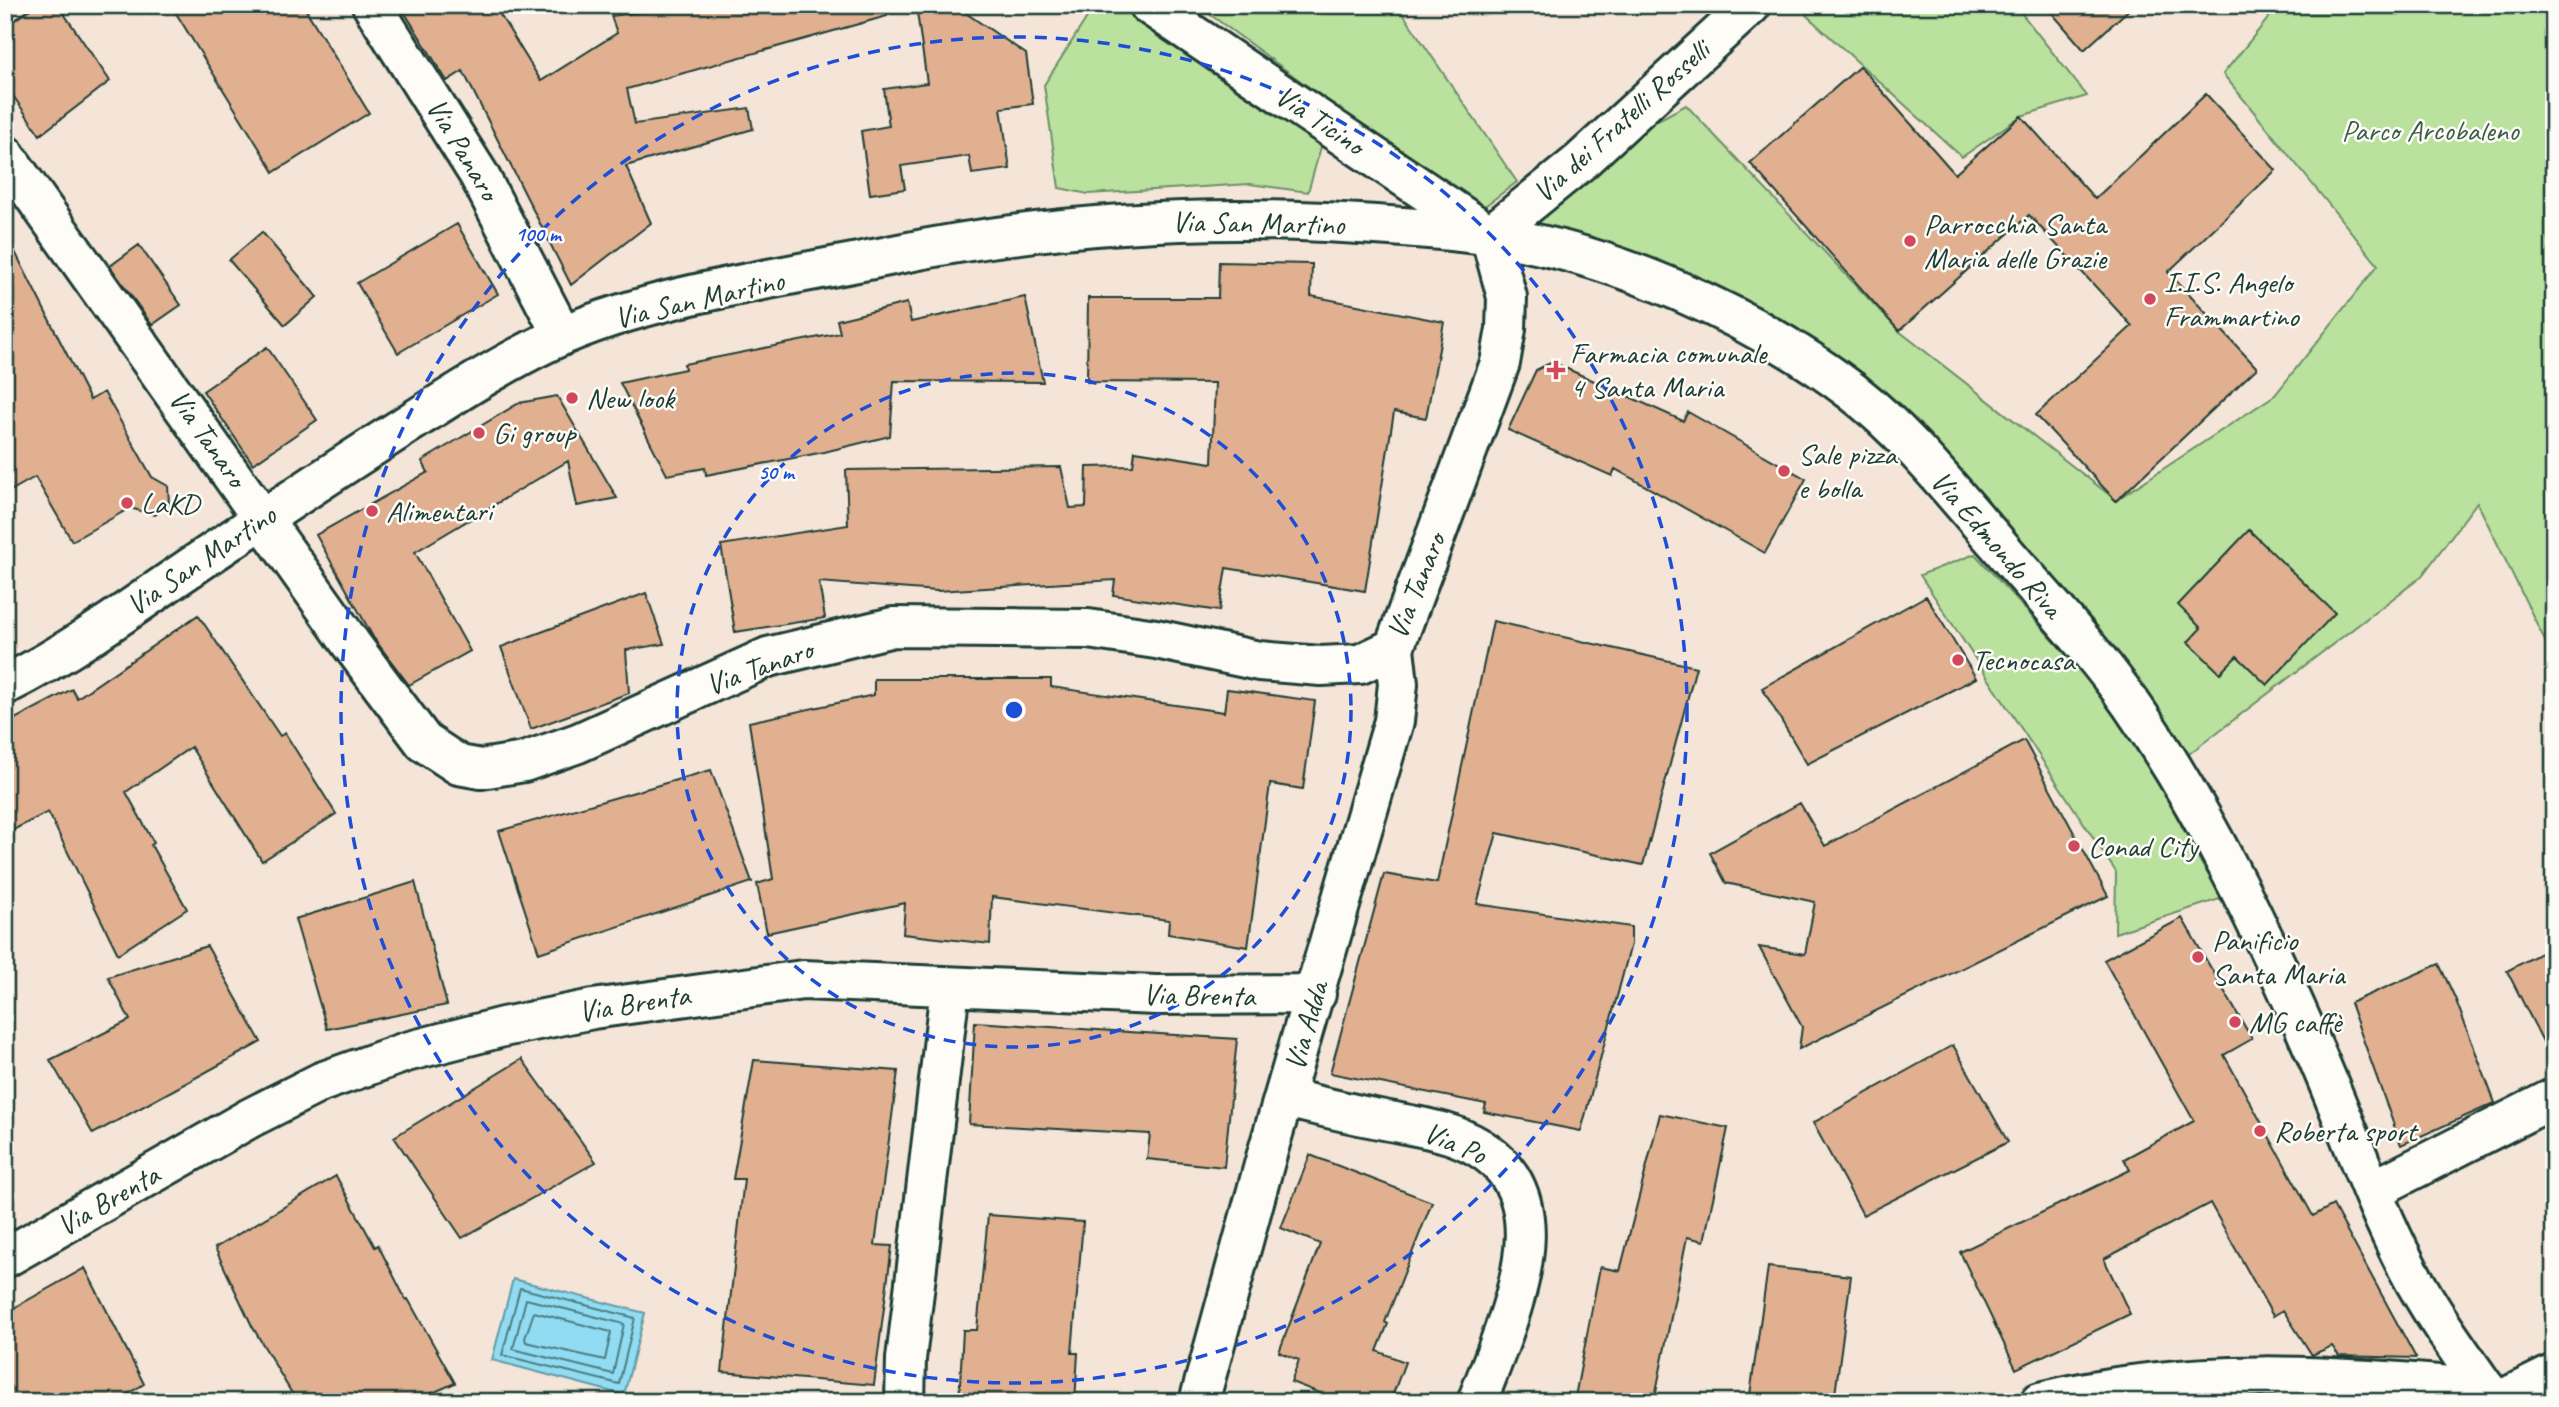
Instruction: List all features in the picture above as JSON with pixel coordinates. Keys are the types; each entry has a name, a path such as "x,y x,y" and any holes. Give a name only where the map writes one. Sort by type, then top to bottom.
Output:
{"street":[{"name":"Via Panaro","path":"372,5 486,186 562,335"},
{"name":"Via Ticino","path":"1149,5 1490,235"},
{"name":"Via dei Fratelli Rosselli","path":"1490,235 1580,162 1751,5"},
{"name":"Via Tanaro","path":"5,155 264,517 351,644 424,742 444,758 469,768 508,766 578,743 768,657 893,627 1088,629 1156,639 1259,661 1321,666 1360,664 1394,648 1500,363 1506,329 1507,297 1490,235"},
{"name":"Via San Martino","path":"5,685 103,627 264,517 470,384 562,335 674,301 913,251 1069,228 1175,221 1278,220 1490,235"},
{"name":"Via Edmondo Riva","path":"1490,235 1624,270 1739,322 1803,357 1857,395 1922,456 2091,652 2146,726 2226,863 2256,924 2420,1291 2493,1397"},
{"name":"Via Adda","path":"1199,1402 1394,721 1398,684 1394,648"},
{"name":"Via Brenta","path":"5,1258 285,1100 356,1068 454,1038 593,1009 775,982 840,980 950,988 1202,996 1316,994"},
{"path":"905,1402 910,1320 950,988"},
{"name":"Via Po","path":"1285,1098 1452,1135 1485,1151 1509,1175 1523,1215 1524,1256 1515,1301 1477,1402"},
{"path":"2373,1190 2554,1098"},
{"path":"2040,1402 2133,1384 2246,1375 2355,1377 2493,1397 2554,1374"}],"green space":[{"path":"1095,5 1117,5 1323,140 1308,192 1250,184 1088,194 1059,188 1044,85"},
{"path":"1197,5 1397,5 1517,182 1478,211"},
{"path":"1817,5 2015,5 2087,96 2021,116 1962,157 1806,15"},
{"name":"Parco Arcobaleno","path":"2279,5 2554,5 2554,659 2477,502 2421,577 2185,757 1787,332 1485,213 1686,105 1899,331 2116,500 2275,395 2378,265 2223,74"},
{"path":"1975,554 2128,723 2201,863 2223,898 2115,933 2116,872 1920,575"}],"water":[{"path":"513,1279 645,1313 624,1395 492,1360"}],"building":[{"path":"36,5 58,5 110,81 40,135 5,84 5,27"},
{"path":"171,5 303,5 369,113 274,172"},
{"path":"400,5 494,5 541,81 617,33 611,16 695,5 885,5 887,16 627,89 635,124 749,108 753,129 626,166 651,223 571,285 463,71 447,81"},
{"path":"916,5 954,5 1026,54 1033,104 1001,108 1010,169 972,174 969,156 901,166 905,189 870,194 861,131 889,126 884,89 927,83"},
{"path":"2045,5 2134,5 2084,50"},
{"path":"1860,66 1955,174 2021,116 2095,199 2206,94 2276,170 2168,272 2257,368 2116,501 2036,415 2132,326 2029,215 1899,331 1750,163"},
{"path":"457,224 498,294 398,353 357,283"},
{"path":"5,232 90,400 104,392 152,477 168,486 169,504 155,515 130,508 72,541 35,477 5,494"},
{"path":"262,232 317,297 285,325 229,260"},
{"path":"139,245 181,305 152,325 110,266"},
{"path":"1219,262 1312,264 1311,296 1444,322 1426,418 1394,412 1365,591 1226,568 1219,611 1113,595 1115,580 937,591 819,582 825,618 735,632 721,545 848,525 846,470 1061,467 1070,508 1086,507 1087,467 1133,466 1135,451 1212,463 1215,383 1087,382 1088,298 1218,298"},
{"path":"1025,297 1043,382 894,381 890,436 824,452 706,475 705,468 667,475 620,383 685,369 684,364 840,333 837,320 907,303 911,322"},
{"path":"267,347 317,420 253,464 203,391"},
{"path":"1552,362 1683,421 1688,412 1806,479 1765,553 1615,469 1612,476 1508,430 1536,370"},
{"path":"557,396 617,498 577,506 568,461 415,552 470,651 409,685 373,637 316,535 428,472 422,461 519,403"},
{"path":"2249,530 2335,613 2267,685 2237,656 2220,673 2188,642 2201,628 2178,605"},
{"path":"646,593 664,644 626,650 629,693 531,729 501,647"},
{"path":"1926,596 1976,678 1807,764 1762,688"},
{"path":"198,615 280,736 285,733 336,814 262,861 191,747 126,792 154,843 151,845 187,909 118,954 48,812 5,834 5,724 72,689 77,698"},
{"path":"1493,621 1696,667 1643,865 1497,833 1477,904 1631,927 1631,944 1581,1131 1484,1112 1486,1104 1330,1073 1384,874 1437,883"},
{"path":"874,679 1051,679 1051,687 1224,712 1227,689 1315,701 1303,789 1270,784 1248,947 1168,934 1169,920 992,897 990,944 903,934 905,903 767,933 757,884 773,879 749,722 874,695"},
{"path":"2024,740 2108,896 1799,1049 1802,1027 1759,947 1805,954 1815,902 1726,883 1710,853 1800,803 1825,846"},
{"path":"711,770 752,882 539,953 499,831"},
{"path":"415,882 447,1005 327,1029 295,919"},
{"path":"2182,918 2252,1039 2224,1055 2313,1216 2333,1205 2416,1358 2339,1356 2332,1346 2312,1355 2283,1310 2273,1316 2210,1203 2104,1259 2130,1314 2016,1369 1960,1252 2130,1170 2124,1159 2194,1121 2104,960"},
{"path":"207,946 261,1042 93,1134 50,1060 130,1020 108,977"},
{"path":"2554,946 2554,1063 2507,971"},
{"path":"2439,964 2455,998 2495,1103 2401,1145 2350,1003"},
{"path":"975,1022 1237,1039 1224,1167 1147,1159 1150,1134 969,1124"},
{"path":"1953,1045 2008,1142 1863,1215 1813,1123"},
{"path":"522,1059 596,1162 462,1238 394,1137"},
{"path":"754,1060 898,1071 875,1245 892,1246 874,1385 722,1372 744,1179 733,1179"},
{"path":"1660,1114 1728,1128 1704,1241 1687,1237 1654,1402 1574,1402 1600,1267 1620,1271"},
{"path":"1310,1155 1432,1202 1385,1322 1388,1324 1377,1351 1405,1362 1390,1402 1343,1402 1291,1382 1299,1360 1279,1352 1320,1244 1281,1228"},
{"path":"336,1176 455,1383 412,1402 297,1402 252,1326 215,1248"},
{"path":"988,1215 1083,1222 1072,1353 1078,1353 1075,1402 959,1402 963,1330 977,1330"},
{"path":"1768,1267 1851,1276 1834,1402 1749,1402"},
{"path":"85,1268 144,1384 115,1402 5,1402 5,1313"}],"place":[{"name":"Parrocchia Santa Maria delle Grazie","path":"1910,241"},
{"name":"I.I.S. Angelo Frammartino","path":"2150,299"},
{"name":"Farmacia comunale 4 Santa Maria","path":"1556,370"},
{"name":"New look","path":"572,398"},
{"name":"Gi group","path":"479,433"},
{"name":"Sale pizza e bolla","path":"1784,471"},
{"name":"LaKD","path":"127,503"},
{"name":"Alimentari","path":"372,511"},
{"name":"Tecnocasa","path":"1958,660"},
{"name":"Conad City","path":"2074,846"},
{"name":"Panificio Santa Maria","path":"2198,957"},
{"name":"MG caffè","path":"2235,1022"},
{"name":"Roberta sport","path":"2260,1131"}]}
